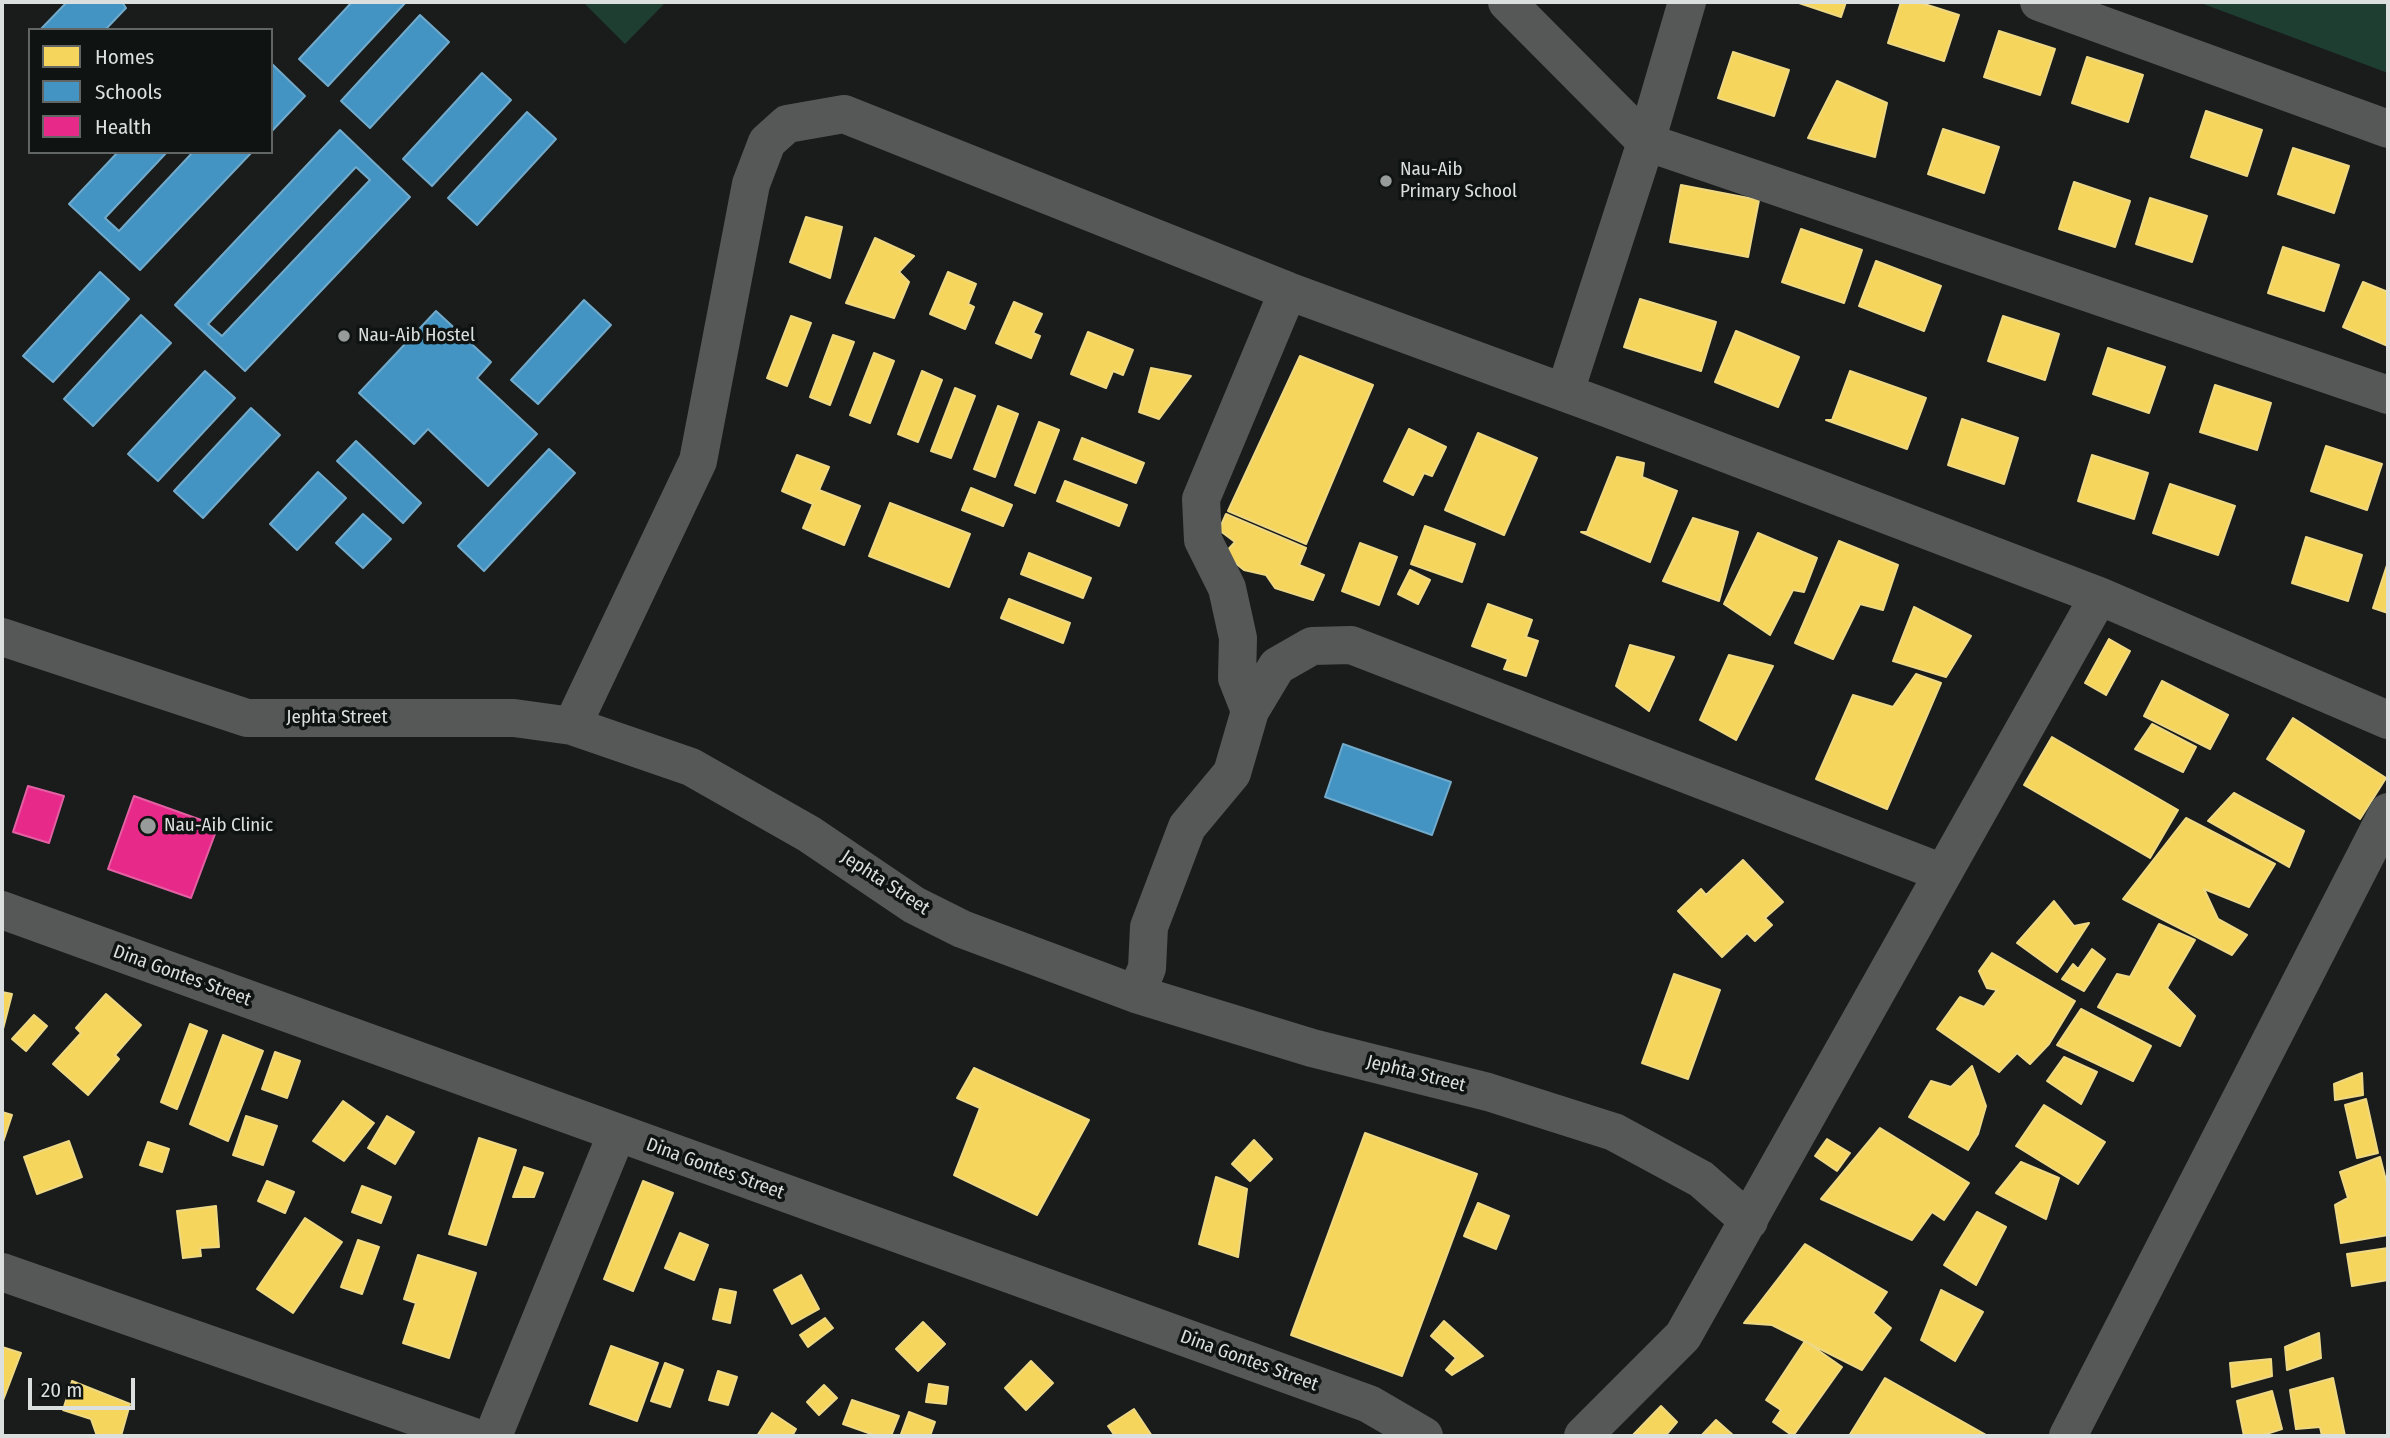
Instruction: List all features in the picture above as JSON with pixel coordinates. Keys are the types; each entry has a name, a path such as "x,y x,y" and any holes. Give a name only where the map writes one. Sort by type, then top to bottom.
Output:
{"street":[{"path":"1507,2 1646,142 2388,395"},
{"path":"1564,392 1646,142 1687,2"},
{"path":"2039,2 2388,128"},
{"path":"572,726 698,461 751,184 766,142 787,124 844,114 1288,291 1564,392 2099,596 2388,720"},
{"path":"1250,711 1237,678 1238,638 1227,588 1203,540 1201,499 1288,291"},
{"path":"1583,1436 1683,1336 2099,596"},
{"name":"Jephta Street","path":"2,637 247,718 514,718 572,726 691,767 809,834 914,905 962,929 1136,994 1312,1048 1488,1092 1614,1132 1702,1178 1749,1221"},
{"path":"1136,994 1147,968 1149,928 1187,827 1233,773 1250,711 1277,666 1312,646 1350,645 1943,873"},
{"path":"2068,1436 2388,812"},
{"name":"Dina Gontes Street","path":"2,910 1368,1404 1424,1436"},
{"path":"493,1436 617,1133"},
{"path":"2,1272 471,1436"}],"green space":[{"path":"583,2 666,2 625,44"},
{"path":"2198,2 2388,2 2388,73"}],"building: Homes":[{"path":"1796,2 1846,2 1841,17"},
{"path":"1901,2 1918,2 1959,15 1944,61 1888,43"},
{"path":"1999,31 2055,49 2040,95 1984,77"},
{"path":"1733,52 1789,70 1774,116 1718,98"},
{"path":"2087,57 2143,75 2128,122 2072,103"},
{"path":"1837,81 1887,103 1875,157 1808,138"},
{"path":"2206,111 2262,130 2247,176 2191,157"},
{"path":"1943,129 1999,147 1984,193 1928,174"},
{"path":"2293,148 2349,166 2334,213 2278,194"},
{"path":"2074,182 2130,201 2115,247 2059,229"},
{"path":"1681,185 1759,200 1748,257 1670,242"},
{"path":"2150,198 2207,216 2192,262 2136,244"},
{"path":"806,217 842,227 830,278 790,262"},
{"path":"1801,229 1862,250 1844,303 1782,282"},
{"path":"875,238 914,256 899,272 909,282 894,318 846,303"},
{"path":"2283,247 2339,265 2324,311 2268,293"},
{"path":"1876,261 1941,286 1924,331 1859,306"},
{"path":"948,272 976,284 968,304 974,307 965,329 930,314"},
{"path":"2363,282 2388,292 2388,346 2343,327"},
{"path":"1640,299 1716,322 1701,371 1624,347"},
{"path":"1014,302 1042,314 1033,333 1040,336 1031,358 996,343"},
{"path":"791,316 811,323 787,386 767,378"},
{"path":"2003,316 2059,334 2045,380 1988,361"},
{"path":"1736,331 1799,357 1778,407 1715,382"},
{"path":"1088,332 1133,350 1123,375 1113,371 1106,388 1071,374"},
{"path":"833,335 854,342 830,405 810,397"},
{"path":"2108,348 2165,367 2149,413 2093,394"},
{"path":"874,353 894,361 870,423 850,415"},
{"path":"1300,356 1373,385 1306,544 1228,511"},
{"path":"1151,368 1191,376 1159,419 1139,412"},
{"path":"922,371 942,380 918,442 898,434"},
{"path":"1850,371 1926,398 1907,449 1826,420 1832,420"},
{"path":"2215,385 2271,403 2257,450 2200,432"},
{"path":"955,388 975,396 951,458 931,451"},
{"path":"998,406 1018,414 995,477 974,469"},
{"path":"1962,419 2018,438 2004,484 1948,465"},
{"path":"1039,422 1059,430 1035,493 1015,485"},
{"path":"1409,429 1446,447 1432,476 1424,473 1413,495 1384,481"},
{"path":"1478,433 1537,458 1504,535 1445,510"},
{"path":"1082,438 1144,463 1136,483 1074,459"},
{"path":"2326,446 2382,464 2367,510 2311,491"},
{"path":"797,455 829,467 819,490 860,506 844,545 803,528 813,504 782,491"},
{"path":"2092,455 2148,473 2134,519 2078,501"},
{"path":"1617,457 1644,463 1642,477 1677,491 1650,562 1581,532 1587,532"},
{"path":"1065,481 1127,505 1119,526 1057,501"},
{"path":"2170,484 2235,506 2218,555 2153,533"},
{"path":"971,488 1012,505 1003,526 962,510"},
{"path":"890,503 970,534 949,587 869,556"},
{"path":"1226,514 1306,548 1299,565 1324,575 1313,600 1275,588 1266,575 1244,570 1224,554 1235,542 1219,530"},
{"path":"1693,518 1738,532 1719,601 1663,581"},
{"path":"1425,526 1475,544 1462,582 1411,564"},
{"path":"1758,533 1817,558 1804,592 1793,590 1770,635 1724,604"},
{"path":"2306,537 2362,555 2348,601 2292,583"},
{"path":"1839,541 1898,565 1883,610 1860,604 1833,659 1795,643"},
{"path":"1360,543 1397,557 1379,605 1342,591"},
{"path":"1029,553 1091,578 1083,598 1021,574"},
{"path":"2388,562 2388,613 2373,608"},
{"path":"1410,570 1430,580 1418,604 1398,594"},
{"path":"1009,599 1070,623 1063,643 1001,618"},
{"path":"1488,604 1532,620 1526,637 1538,641 1526,676 1504,669 1508,659 1472,646"},
{"path":"1914,607 1971,636 1946,677 1893,661"},
{"path":"2109,639 2130,651 2106,695 2085,683"},
{"path":"1630,645 1674,657 1649,711 1616,686"},
{"path":"1729,655 1773,666 1736,740 1700,720"},
{"path":"1916,674 1941,683 1887,809 1816,779 1853,695 1893,707"},
{"path":"2162,681 2228,715 2210,749 2144,716"},
{"path":"2293,718 2386,778 2360,819 2267,759"},
{"path":"2152,724 2196,747 2183,772 2135,749"},
{"path":"2052,737 2178,810 2150,858 2024,785"},
{"path":"2234,793 2304,831 2289,867 2208,821"},
{"path":"2186,818 2275,864 2249,907 2204,889 2218,919 2247,935 2232,955 2123,899"},
{"path":"1743,860 1783,902 1765,918 1772,925 1755,941 1747,933 1722,957 1678,911 1701,889 1706,895"},
{"path":"2054,901 2074,926 2089,923 2057,972 2017,943"},
{"path":"2159,924 2195,940 2167,988 2195,1016 2180,1046 2098,1007 2117,974 2130,977"},
{"path":"2092,949 2105,959 2084,991 2062,979 2073,964 2078,969"},
{"path":"1992,953 2075,1001 2049,1044 2030,1064 2017,1053 1999,1072 1937,1029 1960,997 1984,1007 1997,990 1987,988 1979,971"},
{"path":"1674,974 1720,990 1688,1079 1642,1063"},
{"path":"2,992 12,994 2,1033"},
{"path":"106,994 141,1025 115,1055 119,1059 88,1095 53,1064 81,1033 76,1028"},
{"path":"2081,1009 2151,1046 2133,1081 2057,1045"},
{"path":"34,1015 47,1026 26,1051 12,1039"},
{"path":"190,1024 207,1031 177,1109 161,1102"},
{"path":"223,1035 263,1051 228,1141 190,1124"},
{"path":"275,1052 300,1061 287,1098 262,1089"},
{"path":"2064,1057 2097,1072 2081,1104 2047,1081"},
{"path":"1972,1066 1986,1106 1978,1134 1968,1150 1909,1117 1931,1081 1951,1087"},
{"path":"974,1068 1089,1120 1037,1215 954,1175 980,1108 957,1098"},
{"path":"2362,1073 2363,1095 2335,1100 2334,1084"},
{"path":"2366,1099 2378,1153 2357,1158 2345,1105"},
{"path":"343,1101 374,1123 344,1161 313,1141"},
{"path":"2044,1105 2105,1142 2078,1184 2016,1146"},
{"path":"2,1112 12,1115 2,1145"},
{"path":"246,1116 277,1126 263,1165 233,1155"},
{"path":"387,1116 414,1132 395,1164 368,1148"},
{"path":"1880,1128 1969,1183 1944,1220 1932,1212 1912,1240 1821,1199"},
{"path":"1365,1133 1477,1174 1402,1376 1291,1335"},
{"path":"479,1138 516,1150 486,1245 449,1234"},
{"path":"1827,1139 1850,1153 1837,1171 1815,1156"},
{"path":"1254,1140 1272,1159 1250,1181 1232,1164"},
{"path":"69,1141 82,1177 37,1194 24,1157"},
{"path":"148,1142 169,1149 162,1172 140,1165"},
{"path":"2380,1157 2388,1188 2388,1235 2341,1243 2335,1205 2348,1198 2340,1172"},
{"path":"2021,1162 2059,1178 2046,1219 1996,1193"},
{"path":"524,1167 543,1173 534,1197 513,1197"},
{"path":"1216,1177 1247,1189 1238,1257 1199,1244"},
{"path":"267,1181 294,1192 285,1213 258,1201"},
{"path":"643,1181 673,1193 633,1291 604,1279"},
{"path":"362,1186 391,1197 381,1223 352,1212"},
{"path":"1478,1203 1509,1216 1496,1249 1464,1236"},
{"path":"216,1206 219,1247 200,1248 201,1256 183,1258 177,1211"},
{"path":"1977,1212 2006,1227 1976,1285 1944,1265"},
{"path":"305,1218 342,1242 293,1313 257,1289"},
{"path":"680,1233 708,1245 694,1280 665,1268"},
{"path":"358,1240 379,1247 362,1294 341,1287"},
{"path":"1805,1244 1887,1292 1873,1313 1891,1328 1862,1370 1772,1325 1744,1323"},
{"path":"2388,1248 2388,1280 2352,1286 2347,1254"},
{"path":"418,1255 476,1273 449,1358 403,1343 416,1303 404,1299"},
{"path":"801,1275 819,1309 792,1324 774,1290"},
{"path":"720,1289 736,1292 730,1323 713,1319"},
{"path":"1941,1290 1983,1312 1955,1361 1921,1340"},
{"path":"825,1318 833,1328 808,1347 800,1335"},
{"path":"1444,1321 1483,1356 1452,1375 1446,1370 1456,1358 1431,1336"},
{"path":"923,1322 945,1344 918,1371 896,1349"},
{"path":"2319,1333 2321,1358 2287,1370 2285,1347"},
{"path":"1805,1341 1842,1367 1793,1436 1773,1422 1781,1410 1766,1400"},
{"path":"611,1346 658,1363 637,1421 590,1404"},
{"path":"2,1347 21,1353 2,1403"},
{"path":"2271,1359 2272,1376 2232,1387 2230,1363"},
{"path":"1031,1361 1053,1383 1026,1410 1005,1388"},
{"path":"665,1363 683,1370 670,1407 651,1401"},
{"path":"718,1371 737,1377 728,1405 709,1400"},
{"path":"1885,1378 1988,1436 1849,1436"},
{"path":"2333,1378 2345,1436 2322,1436 2320,1427 2296,1429 2290,1390"},
{"path":"72,1381 130,1404 121,1436 97,1436 91,1419 63,1410"},
{"path":"929,1384 948,1387 946,1404 926,1402"},
{"path":"824,1385 837,1398 819,1415 807,1402"},
{"path":"2272,1391 2282,1429 2260,1436 2244,1436 2237,1401"},
{"path":"852,1400 899,1416 891,1436 877,1436 843,1424"},
{"path":"1661,1406 1677,1422 1667,1436 1632,1436"},
{"path":"1134,1409 1152,1436 1115,1436 1108,1426"},
{"path":"909,1412 935,1422 930,1436 901,1434"},
{"path":"772,1413 796,1429 792,1436 757,1436"},
{"path":"1716,1420 1734,1436 1701,1436"}],"building: Schools":[{"path":"67,2 122,2 126,8 107,28 42,28"},
{"path":"352,2 406,2 328,86 299,59"},
{"path":"420,15 449,42 370,128 341,101"},
{"path":"273,65 305,96 273,130"},
{"path":"482,73 511,100 432,186 403,159"},
{"path":"527,112 556,139 477,225 448,198"},
{"path":"340,130 410,197 245,371 175,305","holes":["356,167 370,180 222,336 208,324"]},
{"path":"116,154 165,154 105,218 119,231 191,154 250,154 140,270 69,204"},
{"path":"100,272 129,299 53,382 23,356"},
{"path":"584,300 611,325 538,404 511,380"},
{"path":"436,311 491,362 477,378 537,434 488,486 428,429 414,444 359,393"},
{"path":"141,315 171,343 93,426 64,399"},
{"path":"205,371 235,398 158,481 128,454"},
{"path":"251,408 280,435 203,518 174,491"},
{"path":"356,441 421,503 403,523 337,461"},
{"path":"549,449 575,473 484,571 458,546"},
{"path":"318,472 346,498 297,550 270,524"},
{"path":"363,514 391,539 363,568 336,543"},
{"path":"1343,744 1451,782 1432,835 1325,797"}],"building: Health":[{"path":"28,786 64,796 49,843 13,832"},
{"path":"134,796 218,826 191,898 108,869"}],"place":[{"name":"Nau-Aib Primary School","path":"1386,181"},
{"name":"Nau-Aib Hostel","path":"344,336"},
{"name":"Nau-Aib Clinic","path":"148,826"}]}
